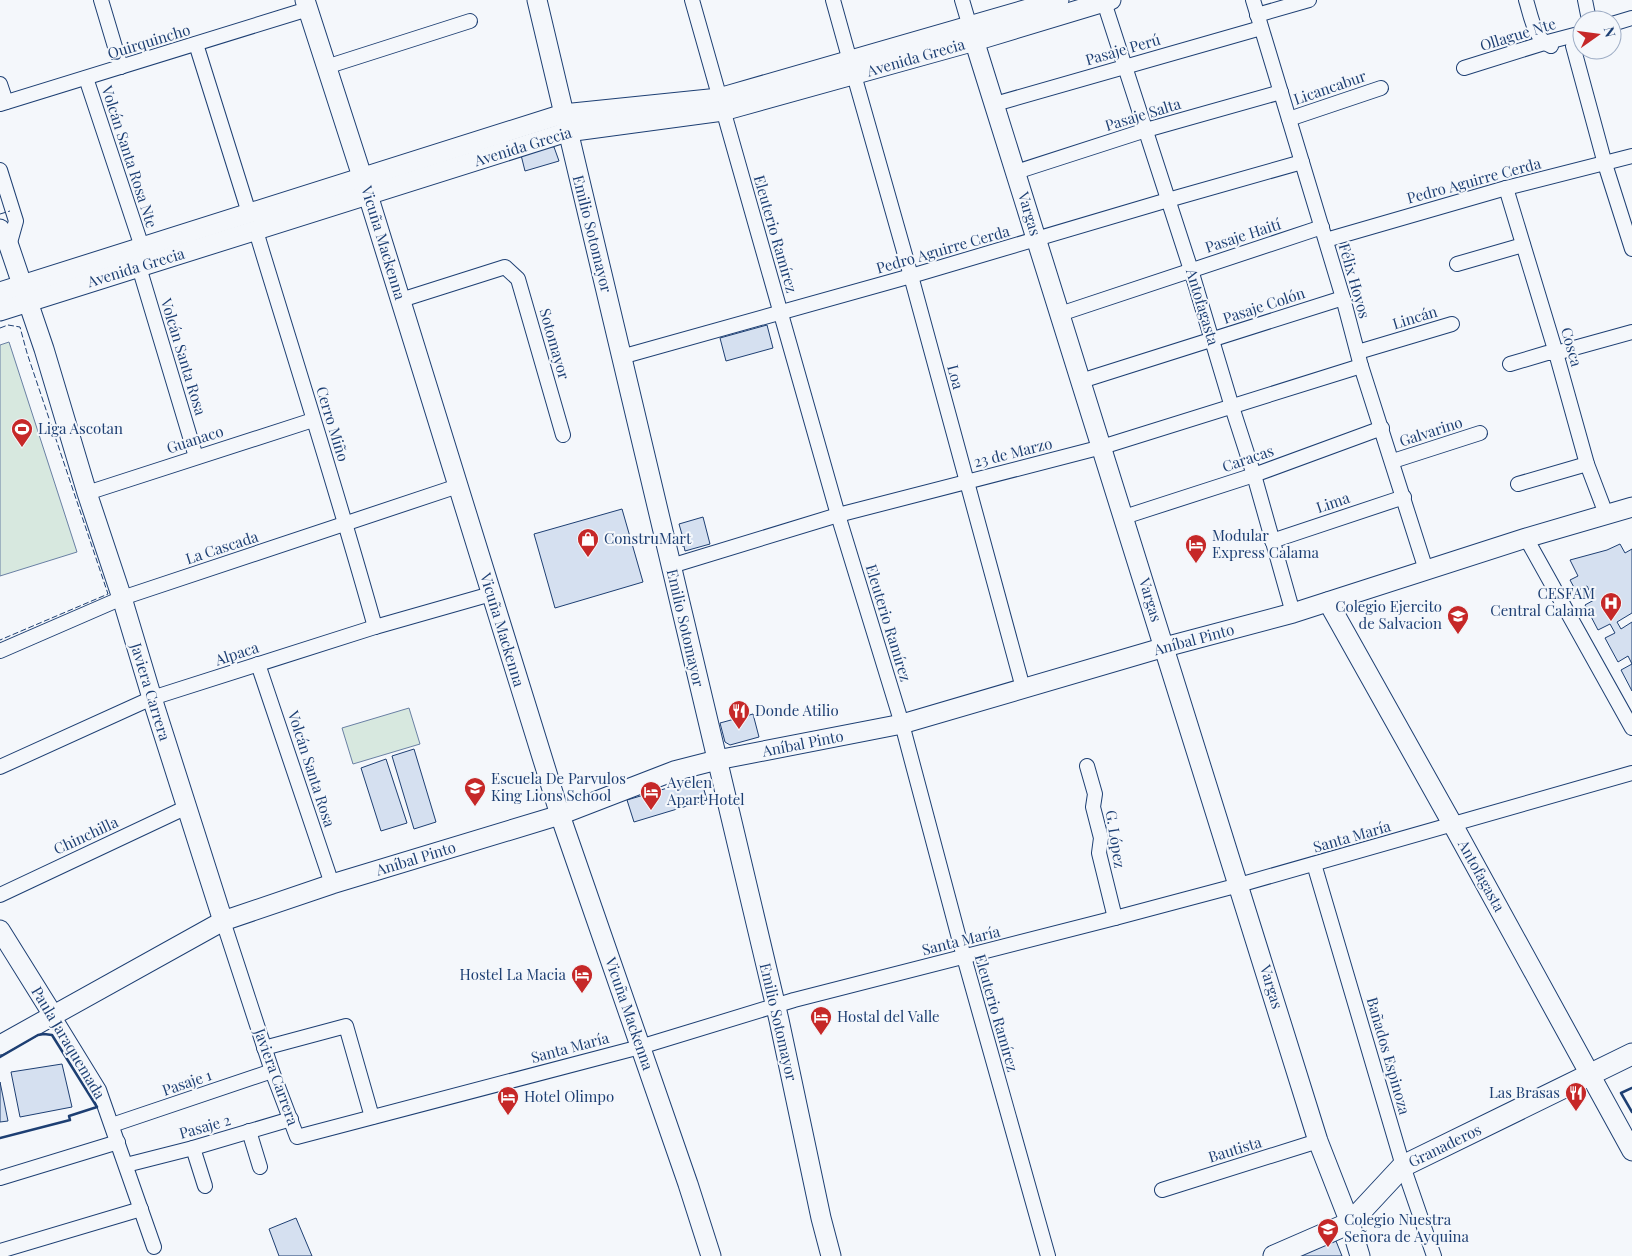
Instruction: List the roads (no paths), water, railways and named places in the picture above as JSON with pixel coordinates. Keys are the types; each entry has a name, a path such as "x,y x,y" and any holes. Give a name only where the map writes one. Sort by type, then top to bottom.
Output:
{"main road":[{"name":"Granaderos","path":"1274,1256 1350,1223 1403,1166 1632,1054"}],"street":[{"name":"Volcán Santa Rosa Nte","path":"101,0 121,67"},
{"name":"Emilio Sotomayor","path":"537,0 775,1006 831,1256"},
{"name":"Eleuterio Ramírez","path":"692,0 838,515 902,724 964,957 1048,1256"},
{"name":"Loa","path":"833,0 911,276 1022,688"},
{"name":"Vargas","path":"962,0 1318,1141 1350,1223 1360,1256"},
{"name":"Avenida Grecia","path":"973,34 1059,0"},
{"name":"Félix Hoyos","path":"1253,0 1324,233 1362,366 1426,570"},
{"name":"Pasaje Perú","path":"995,104 1125,66 1259,21 1309,0"},
{"path":"1526,0 1534,27 1544,43 1557,48 1572,42"},
{"name":"Avenida Grecia","path":"0,311 139,268 252,222 565,123 721,105 973,34 1107,1"},
{"name":"Antofagasta","path":"1107,1 1125,66 1191,270 1254,475 1293,613"},
{"name":"Quirquincho","path":"3,103 196,44 306,5"},
{"name":"Vicuña Mackenna","path":"306,5 401,300 560,815 712,1256"},
{"path":"326,67 470,21"},
{"name":"Ollague Nte","path":"1464,68 1544,43"},
{"name":"Cerro Miño","path":"196,44 347,524 375,627"},
{"path":"1583,60 1605,164 1632,249"},
{"name":"Volcán Santa Rosa Nte","path":"86,78 142,247"},
{"path":"0,84 3,103"},
{"name":"Licancabur","path":"1289,120 1381,88"},
{"name":"Pasaje Salta","path":"1016,172 1146,130 1281,92"},
{"name":"Pedro Aguirre Cerda","path":"1324,233 1632,156"},
{"name":"Pedro Aguirre Cerda","path":"622,357 1037,240 1302,162"},
{"path":"0,170 16,221 9,246"},
{"name":"Cosca","path":"1506,188 1556,353 1587,464 1606,514"},
{"name":"Avenida Grecia","path":"0,292 142,247 252,222"},
{"name":"Javiera Carrera","path":"0,229 9,246 44,349 86,493 122,598 223,921 264,1048 297,1137"},
{"name":"Pasaje Haití","path":"1060,314 1191,270 1324,233"},
{"path":"1457,264 1522,245"},
{"name":"Sotomayor","path":"401,300 505,267 518,279 563,435"},
{"name":"Volcán Santa Rosa","path":"139,268 196,457"},
{"name":"Pasaje Colón","path":"1081,380 1343,298"},
{"name":"Lincán","path":"1358,352 1452,324"},
{"path":"1510,364 1632,332"},
{"name":"23 de Marzo","path":"671,566 838,515 1102,447 1362,366"},
{"name":"Guanaco","path":"86,493 313,420"},
{"name":"Caracas","path":"1124,517 1254,475 1382,428"},
{"name":"Galvarino","path":"1392,461 1480,433"},
{"path":"1518,484 1587,464"},
{"name":"La Cascada","path":"0,651 122,598 458,486"},
{"name":"Lima","path":"1272,541 1404,496"},
{"name":"Aníbal Pinto","path":"0,1044 223,921 332,884 560,815 674,771 717,760 902,724 1165,647 1293,613 1526,538 1632,507"},
{"path":"1526,538 1632,728"},
{"name":"Alpaca","path":"0,767 152,698 375,627 491,594"},
{"name":"Antofagasta","path":"1328,602 1632,1151"},
{"name":"Volcán Santa Rosa","path":"258,664 332,884"},
{"name":"G. López","path":"1087,766 1095,794 1093,807 1101,838 1099,853 1115,918"},
{"name":"Santa María","path":"297,1137 640,1047 775,1006 1239,885 1632,773"},
{"name":"Chinchilla","path":"0,894 187,807"},
{"name":"Bañados Espinoza","path":"1314,864 1403,1166 1434,1256"},
{"name":"Paula Jaraquemada","path":"0,930 100,1090 154,1247"},
{"path":"264,1048 346,1026 372,1117"},
{"name":"Pasaje 1","path":"112,1125 272,1071"},
{"name":"Pasaje 2","path":"126,1165 193,1148 291,1119"},
{"path":"249,1131 260,1167"},
{"name":"Bautista","path":"1162,1190 1318,1141"},
{"path":"0,1178 118,1142"},
{"path":"193,1148 205,1186"},
{"path":"0,1251 141,1209"}],"place":[{"name":"Liga Ascotan","path":"22,448"},
{"name":"ConstruMart","path":"588,558"},
{"name":"Modular Express Calama","path":"1196,564"},
{"name":"CESFAM Central Calama","path":"1611,622"},
{"name":"Colegio Ejercito de Salvacion","path":"1458,635"},
{"name":"Donde Atilio","path":"739,730"},
{"name":"Escuela De Parvulos King Lions School","path":"475,807"},
{"name":"Ayelen Apart Hotel","path":"651,811"},
{"name":"Hostel La Macia","path":"582,994"},
{"name":"Hostal del Valle","path":"821,1036"},
{"name":"Las Brasas","path":"1576,1112"},
{"name":"Hotel Olimpo","path":"508,1116"},
{"name":"Colegio Nuestra Señora de Ayquina","path":"1328,1248"}]}
